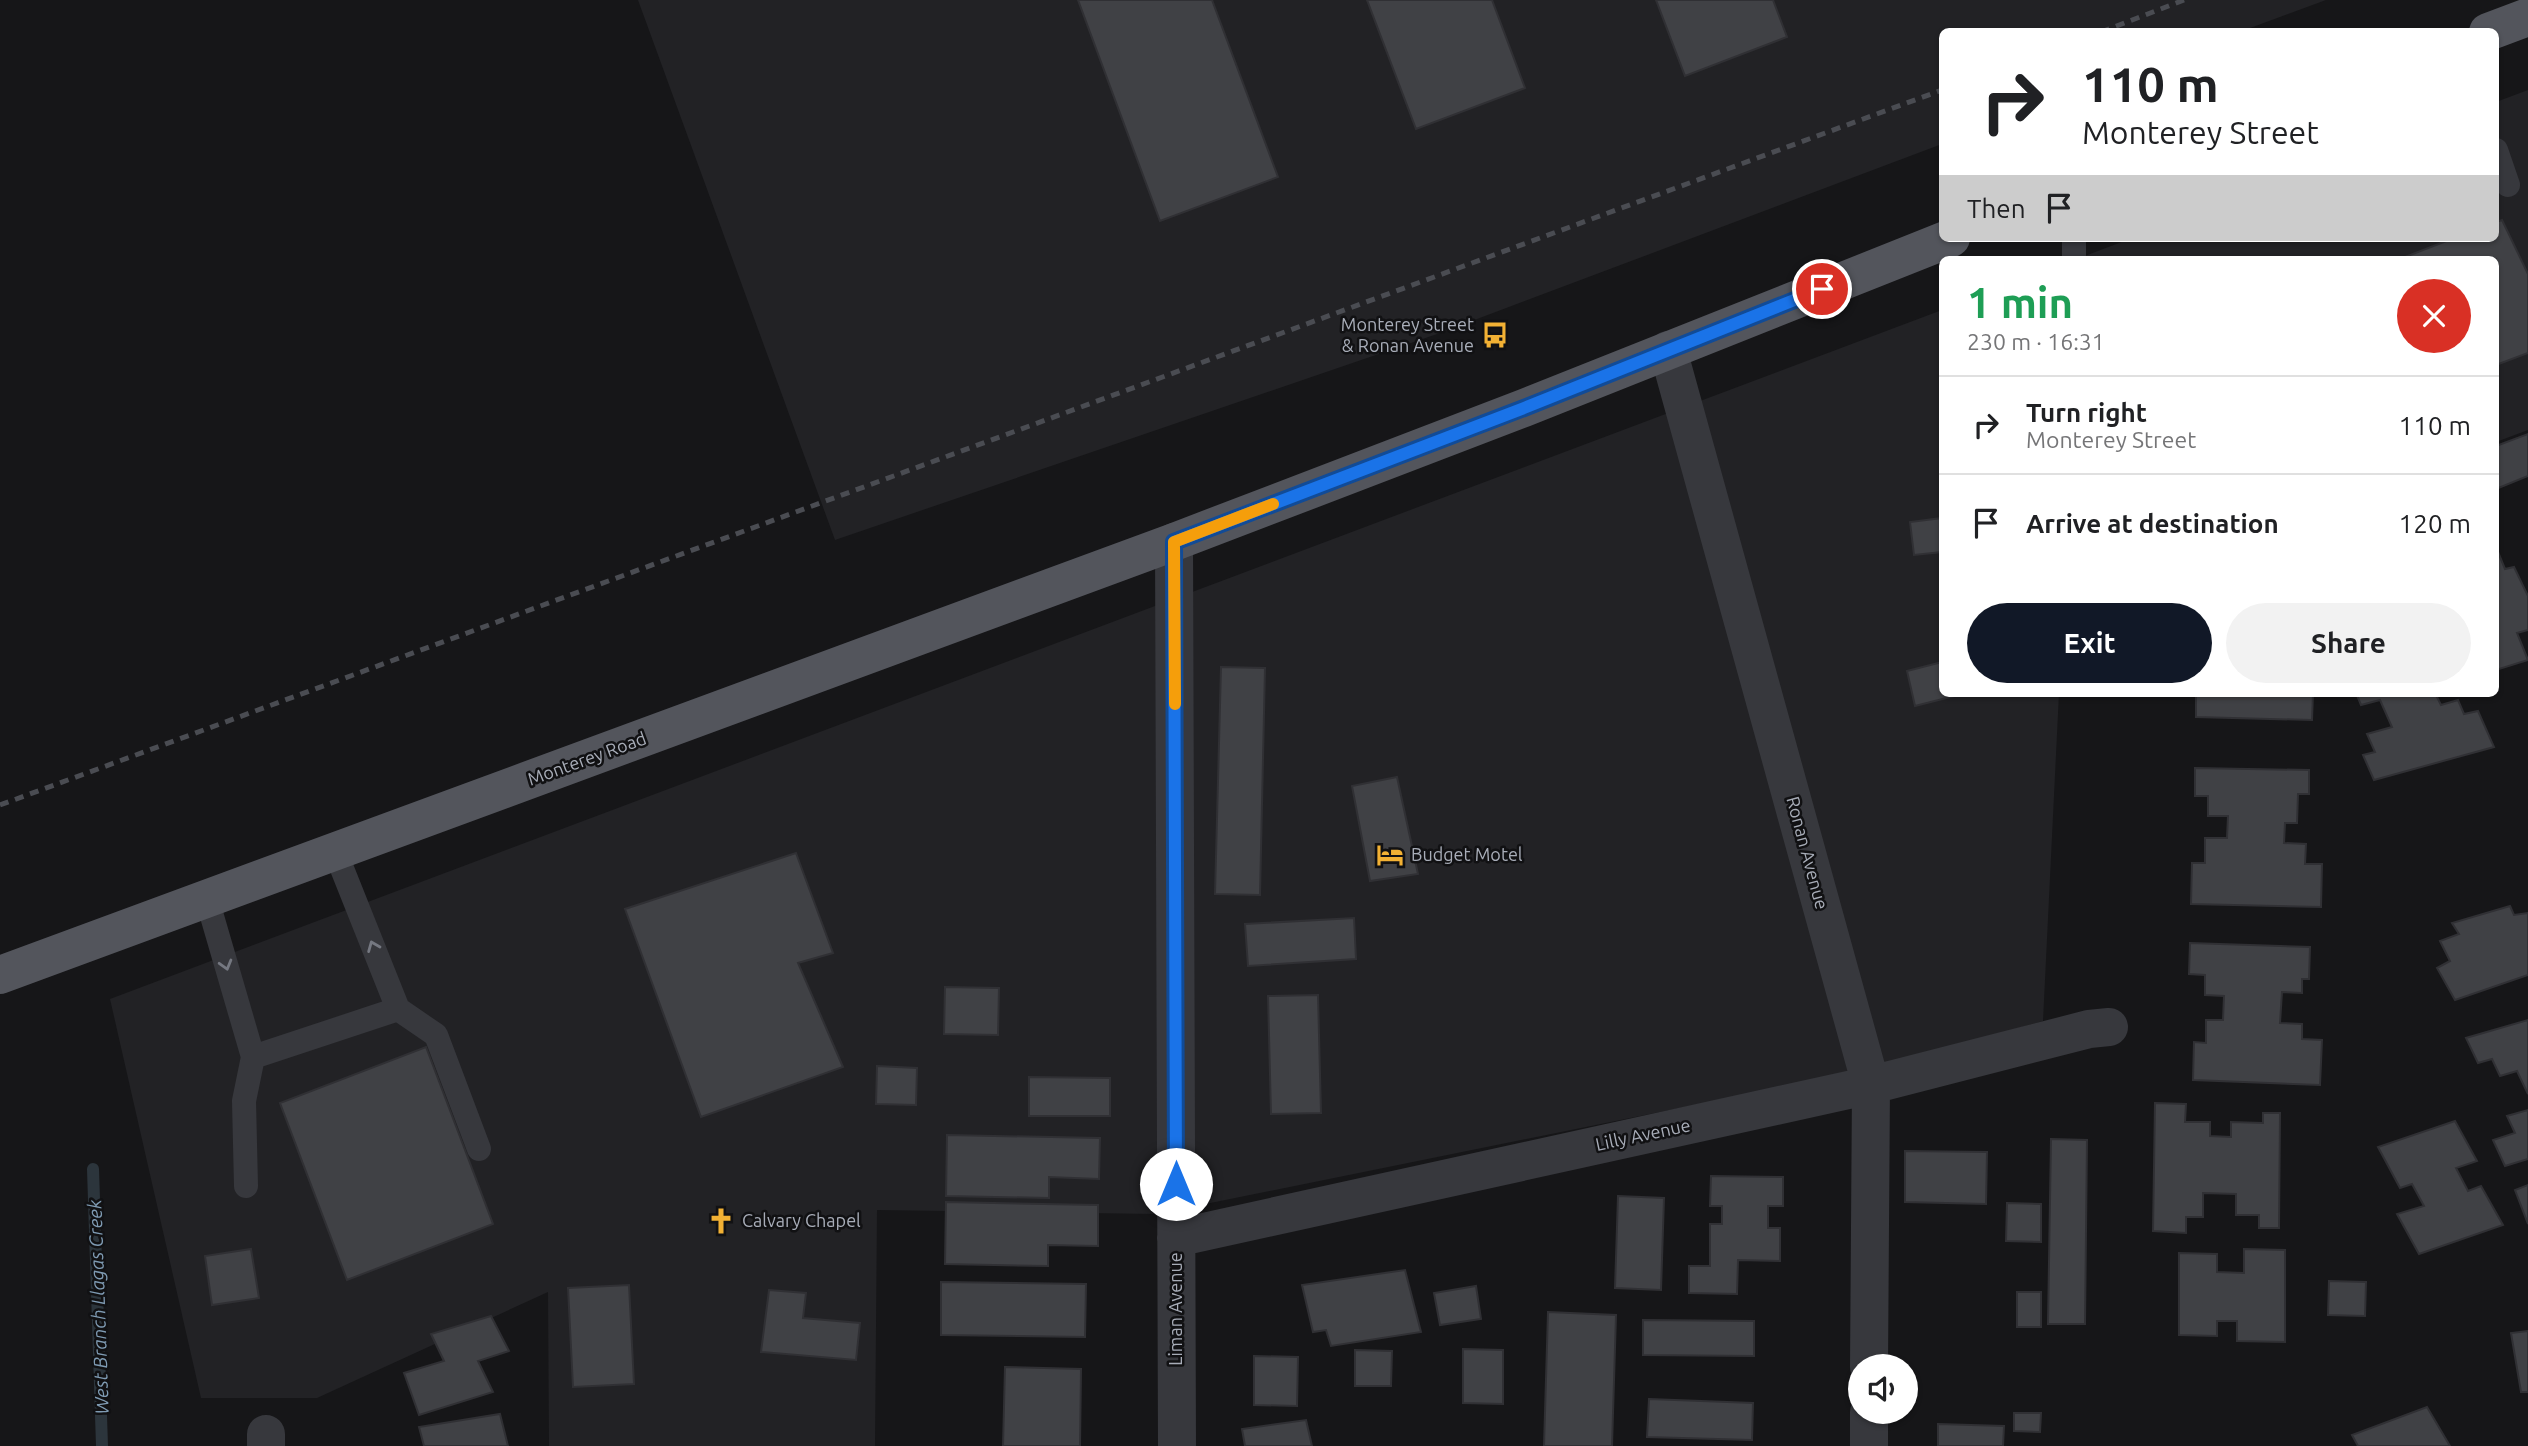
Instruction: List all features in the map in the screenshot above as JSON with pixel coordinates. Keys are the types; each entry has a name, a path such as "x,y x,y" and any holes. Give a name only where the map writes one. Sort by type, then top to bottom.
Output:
{"main road":[{"path":"2499,28 2528,17"},
{"name":"Monterey Road","path":"0,975 1174,542 1524,408 1941,242"}],"street":[{"name":"Ronan Avenue","path":"1668,349 1871,1084 1869,1354"},
{"name":"Liman Avenue","path":"1174,542 1177,1446"},
{"name":"Lilly Avenue","path":"1176,1238 1871,1084 2088,1029 2109,1027"},
{"path":"1869,1424 1869,1446"}],"lane":[{"path":"2499,159 2508,185"},
{"path":"335,852 398,1009 436,1035 479,1149"},
{"path":"207,899 253,1058 244,1101 246,1186"},
{"path":"253,1058 398,1009"}],"shaded area":[{"path":"638,0 2326,0 2250,28 1939,28 1939,145 1440,333 835,540"},
{"path":"2528,90 2528,430 2499,441 2499,256 2085,256 2122,242 2499,242 2499,101"},
{"path":"1939,311 1939,697 2059,697 2043,1021 1887,1066 1156,1214 877,1210 875,1446 549,1446 548,1292 317,1398 201,1398 110,999"}],"building":[{"path":"1078,0 1212,0 1278,177 1160,221"},
{"path":"1367,0 1492,0 1525,88 1416,129"},
{"path":"1656,0 1773,0 1787,37 1685,76"},
{"path":"2502,220 2528,274 2528,353 2499,364 2499,256 2408,256 2444,242 2499,242 2499,221"},
{"path":"2528,434 2528,476 2499,488 2499,445"},
{"path":"1939,518 1939,552 1914,555 1910,522"},
{"path":"2499,554 2505,569 2514,567 2528,596 2528,630 2517,633 2528,660 2499,669"},
{"path":"1939,663 1939,697 1950,697 1915,706 1907,671"},
{"path":"1221,667 1265,668 1260,895 1215,894"},
{"path":"2196,697 2313,697 2312,720 2196,717"},
{"path":"2358,697 2437,697 2441,705 2458,700 2464,714 2478,711 2494,747 2374,780 2363,755 2375,752 2367,734 2392,727 2380,700 2361,705"},
{"path":"2195,768 2309,770 2309,794 2298,794 2297,823 2285,823 2284,843 2306,844 2305,864 2322,864 2321,907 2191,904 2192,863 2205,863 2205,838 2227,838 2228,816 2208,816 2208,796 2195,796"},
{"path":"1397,777 1418,874 1370,881 1352,786"},
{"path":"796,853 833,953 798,963 843,1067 701,1117 625,909"},
{"path":"2510,906 2514,915 2528,913 2528,975 2455,1000 2437,968 2450,961 2440,941 2459,934 2452,923"},
{"path":"1354,918 1356,959 1248,966 1245,924"},
{"path":"2190,943 2310,947 2309,979 2302,979 2302,993 2282,992 2280,1023 2302,1024 2302,1039 2322,1040 2320,1085 2193,1080 2194,1042 2206,1043 2206,1020 2223,1020 2224,996 2205,995 2205,975 2189,974"},
{"path":"945,987 999,988 998,1035 944,1034"},
{"path":"1318,995 1321,1113 1271,1114 1268,996"},
{"path":"2528,1020 2528,1094 2517,1071 2500,1076 2492,1059 2478,1063 2466,1038"},
{"path":"426,1047 493,1224 347,1280 280,1103"},
{"path":"877,1066 917,1068 916,1105 876,1104"},
{"path":"1029,1077 1110,1078 1110,1116 1029,1116"},
{"path":"2155,1103 2186,1104 2185,1122 2210,1122 2210,1136 2231,1137 2231,1122 2263,1123 2263,1113 2280,1113 2279,1228 2259,1228 2259,1215 2236,1215 2236,1194 2203,1193 2203,1217 2186,1217 2186,1233 2153,1231"},
{"path":"2528,1110 2528,1159 2505,1166 2493,1140 2515,1133 2507,1116"},
{"path":"2455,1121 2477,1161 2456,1168 2468,1191 2481,1186 2503,1225 2419,1254 2397,1214 2424,1206 2412,1184 2400,1188 2378,1147"},
{"path":"947,1135 1100,1138 1099,1179 1049,1177 1049,1198 946,1196"},
{"path":"2051,1139 2087,1140 2085,1324 2048,1324"},
{"path":"1905,1151 1987,1152 1986,1204 1905,1202"},
{"path":"1711,1176 1783,1177 1783,1206 1768,1206 1768,1228 1780,1228 1780,1261 1738,1260 1737,1294 1689,1293 1689,1266 1710,1266 1710,1224 1722,1224 1722,1206 1710,1206"},
{"path":"2528,1185 2528,1224 2515,1190"},
{"path":"1618,1196 1664,1198 1661,1290 1615,1288"},
{"path":"946,1202 1098,1205 1098,1246 1048,1245 1048,1266 945,1264"},
{"path":"2007,1203 2041,1204 2041,1242 2006,1241"},
{"path":"251,1249 259,1298 212,1305 205,1256"},
{"path":"2244,1249 2285,1250 2285,1342 2237,1341 2237,1321 2217,1321 2217,1336 2179,1335 2179,1253 2217,1254 2217,1272 2244,1273"},
{"path":"1405,1270 1421,1332 1331,1346 1326,1330 1313,1332 1302,1285"},
{"path":"2329,1281 2366,1282 2365,1316 2328,1315"},
{"path":"941,1282 1086,1284 1085,1337 941,1335"},
{"path":"629,1285 634,1384 573,1387 568,1288"},
{"path":"1476,1286 1481,1319 1440,1325 1434,1293"},
{"path":"769,1290 806,1293 803,1318 860,1323 856,1360 761,1352"},
{"path":"2017,1292 2041,1292 2041,1327 2017,1327"},
{"path":"1548,1312 1616,1315 1612,1446 1544,1446"},
{"path":"491,1316 509,1351 478,1361 493,1392 419,1415 404,1373 444,1361 431,1334"},
{"path":"1643,1320 1754,1321 1754,1356 1643,1355"},
{"path":"2528,1331 2528,1392 2521,1392 2511,1333"},
{"path":"1463,1349 1503,1350 1503,1404 1463,1403"},
{"path":"1355,1350 1392,1351 1391,1386 1355,1386"},
{"path":"1254,1356 1298,1357 1297,1406 1254,1405"},
{"path":"1005,1367 1081,1369 1080,1446 1003,1446"},
{"path":"1649,1399 1753,1403 1752,1440 1647,1437"},
{"path":"2427,1407 2450,1446 2358,1446 2352,1435"},
{"path":"2014,1413 2041,1413 2040,1432 2014,1431"},
{"path":"500,1414 508,1446 424,1446 419,1427"},
{"path":"1306,1420 1312,1446 1245,1446 1242,1429"},
{"path":"1938,1424 2004,1426 2003,1446 1938,1446"}],"waterway":[{"name":"West Branch Llagas Creek","path":"93,1169 102,1446"}],"railway":[{"path":"2111,28 2184,0"},
{"path":"0,805 1939,91"}],"slow traffic":[{"path":"1175,704 1174,542 1273,504"}],"place":[{"name":"Monterey Street & Ronan Avenue","path":"1495,335"},
{"name":"Budget Motel","path":"1390,855"},
{"name":"Calvary Chapel","path":"721,1221"}],"route":[{"path":"1176,1184 1174,542 1524,408 1822,289"}]}
